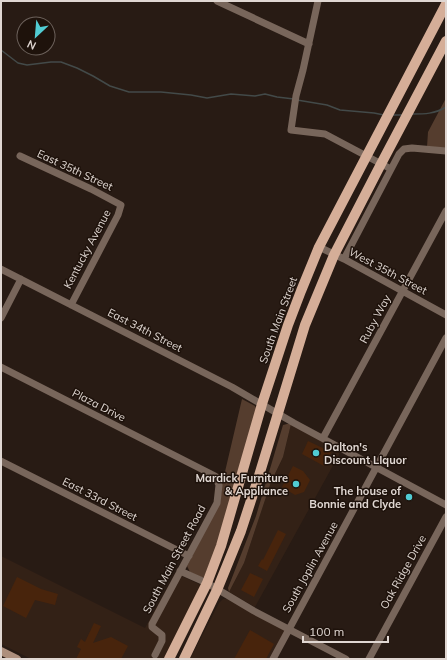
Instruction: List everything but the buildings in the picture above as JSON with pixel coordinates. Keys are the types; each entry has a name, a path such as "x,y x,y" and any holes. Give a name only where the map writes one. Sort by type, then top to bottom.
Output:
{"main road":[{"name":"South Main Street","path":"169,659 207,583 221,546 262,404 288,325 319,248 446,4"},
{"path":"184,659 217,590 243,524 305,325 334,255 446,42"},
{"path":"1,651 17,659"}],"street":[{"path":"217,1 309,44"},
{"path":"318,1 296,100 291,130 325,134 391,169"},
{"path":"344,259 399,154 404,149 412,148 446,151"},
{"name":"East 35th Street","path":"20,156 120,203"},
{"name":"Kentucky Avenue","path":"71,305 118,215 121,208 120,203"},
{"name":"Ruby Way","path":"323,438 446,211"},
{"name":"West 35th Street","path":"319,248 344,259 446,315"},
{"name":"East 34th Street","path":"1,269 232,386 278,413 446,505"},
{"path":"1,318 21,279"},
{"name":"South Joplin Avenue","path":"273,659 446,338"},
{"name":"Plaza Drive","path":"1,367 187,462"},
{"name":"East 33rd Street","path":"1,461 189,556"},
{"name":"South Main Street Road","path":"155,655 162,641 162,635 152,627 152,624 218,503 219,485 215,476 187,462"},
{"name":"Oak Ridge Drive","path":"369,659 446,517"},
{"path":"180,571 207,583 217,590 346,659"}],"shaded area":[{"path":"446,98 446,148 427,147 428,132"},
{"path":"242,399 255,406 257,410 221,536 204,577 201,577 190,572 187,566 220,502 222,487 216,473 224,476"},
{"path":"291,424 341,451 255,607 229,592 244,563 271,482 283,457"},
{"path":"291,424 283,457 271,482 244,563 229,592 228,588 256,516 283,425"},
{"path":"1,556 145,628 175,573 201,585 167,659 31,659 1,644"},
{"path":"223,599 230,599 284,630 285,632 270,659 190,659 219,603"}],"waterway":[{"path":"1,50 18,63 27,65 61,62 77,68 110,86 129,92 161,92 207,98 231,94 255,96 265,94 294,99"},
{"path":"297,100 327,105 340,110 384,115"},
{"path":"412,114 425,114 446,107"},
{"path":"392,115 402,115"}],"place":[{"name":"Dalton's Discount LIquor","path":"316,453"},
{"name":"Mardick Furniture & Appliance","path":"296,484"},
{"name":"The house of Bonnie and Clyde","path":"409,497"}]}
